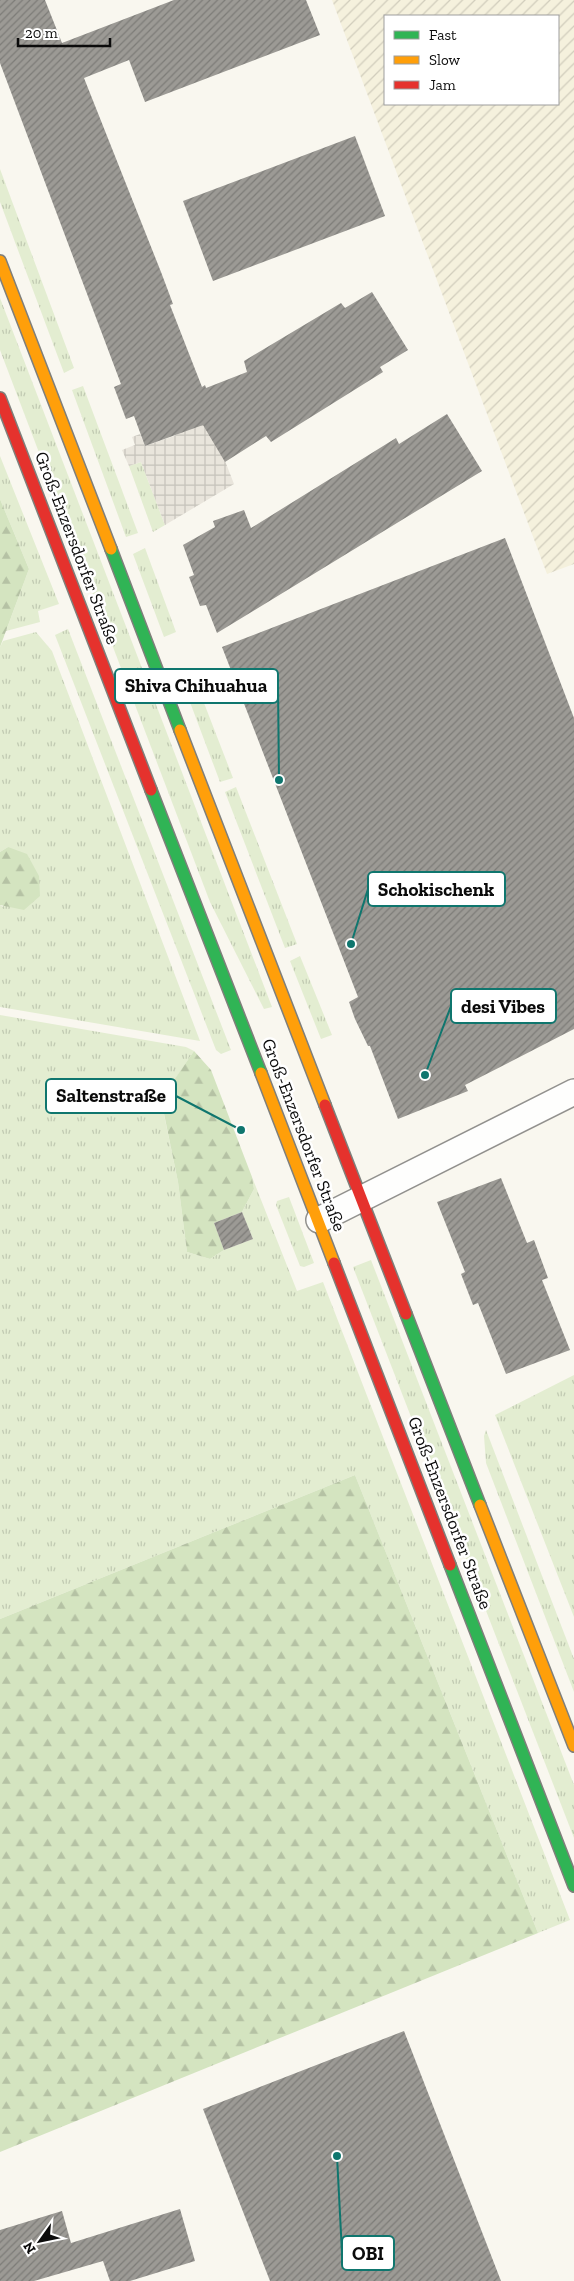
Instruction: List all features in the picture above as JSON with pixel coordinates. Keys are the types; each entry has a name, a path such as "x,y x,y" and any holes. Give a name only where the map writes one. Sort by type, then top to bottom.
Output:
{"main road":[{"name":"Groß-Enzersdorfer Straße","path":"0,261 360,1199 574,1746"},
{"name":"Groß-Enzersdorfer Straße","path":"0,398 319,1220 574,1886"}],"street":[{"path":"319,1220 574,1092"}],"shaded area":[{"path":"332,0 574,0 574,564 547,574"},
{"path":"208,417 234,484 165,525 141,462 129,466 122,450 135,445 132,437 140,434 145,446 174,436"}],"green space":[{"path":"0,169 74,368 64,373 0,202"},
{"path":"0,298 272,1007 264,1009 210,902 0,350"},
{"path":"83,386 138,533 126,537 72,390"},
{"path":"0,456 59,604 38,611 40,622 6,631 29,569 0,499"},
{"path":"141,462 165,525 153,532 129,466"},
{"path":"0,499 29,569 0,647"},
{"path":"145,548 176,632 164,637 133,554"},
{"path":"68,629 231,1050 221,1054 216,1050 55,635"},
{"path":"36,632 52,651 200,1041 0,1007 0,905 3,907 8,847 0,852 0,647 3,641"},
{"path":"186,670 192,672 233,778 220,782 179,673"},
{"path":"236,787 297,944 285,948 225,792"},
{"path":"8,847 27,854 39,876 40,896 24,910 0,905 0,852"},
{"path":"300,956 332,1035 321,1039 290,961"},
{"path":"0,1015 186,1047 194,1051 161,1100 178,1182 187,1252 210,1259 224,1250 253,1239 242,1212 254,1189 252,1177 297,1291 323,1282 570,1920 538,1933 355,1475 0,1619"},
{"path":"194,1051 211,1070 252,1177 254,1189 242,1212 214,1223 224,1250 210,1259 187,1252 178,1182 161,1099"},
{"path":"289,1197 314,1263 304,1267 300,1266 276,1205 277,1201"},
{"path":"371,1260 574,1785 574,1838 353,1267"},
{"path":"574,1375 574,1617 495,1415"},
{"path":"486,1430 574,1659 574,1692 486,1463 484,1436"},
{"path":"355,1475 538,1933 0,2152 0,1619"}],"building":[{"path":"0,0 45,0 62,43 174,0 306,0 320,35 145,102 129,60 84,78 161,272 173,304 170,305 202,387 205,385 206,388 247,372 244,361 341,303 345,308 372,292 408,350 380,367 383,372 271,442 266,436 225,462 203,425 145,446 134,416 126,419 114,387 121,384 0,63"},
{"path":"355,136 385,216 213,281 183,201"},
{"path":"447,414 482,471 217,633 206,605 200,606 189,577 194,575 183,545 215,527 213,521 244,510 251,528 396,438 399,444"},
{"path":"505,538 574,718 574,1029 465,1085 468,1091 398,1119 370,1046 368,1046 355,1019 349,1002 358,997 222,647"},
{"path":"501,1178 527,1243 534,1240 548,1278 542,1280 570,1350 506,1374 478,1303 473,1305 461,1274 465,1272 437,1202"},
{"path":"242,1212 253,1239 224,1250 214,1223"},
{"path":"404,2031 501,2281 270,2281 203,2109"},
{"path":"180,2209 195,2261 130,2281 110,2281 103,2261 34,2281 0,2281 0,2230 62,2211 71,2243"}],"traffic: fast":[{"path":"111,549 180,730"},
{"path":"151,790 261,1073"},
{"path":"406,1314 480,1505"},
{"path":"450,1565 574,1886"}],"traffic: slow":[{"path":"0,261 111,549"},
{"path":"180,730 325,1105"},
{"path":"261,1073 334,1263"},
{"path":"480,1505 574,1746"}],"traffic: jam":[{"path":"0,398 151,790"},
{"path":"325,1105 406,1314"},
{"path":"334,1263 450,1565"}],"place":[{"name":"Shiva Chihuahua","path":"279,780"},
{"name":"Schokischenk","path":"351,944"},
{"name":"desi Vibes","path":"425,1075"},
{"name":"Saltenstraße","path":"241,1130"},
{"name":"OBI","path":"337,2156"}]}
